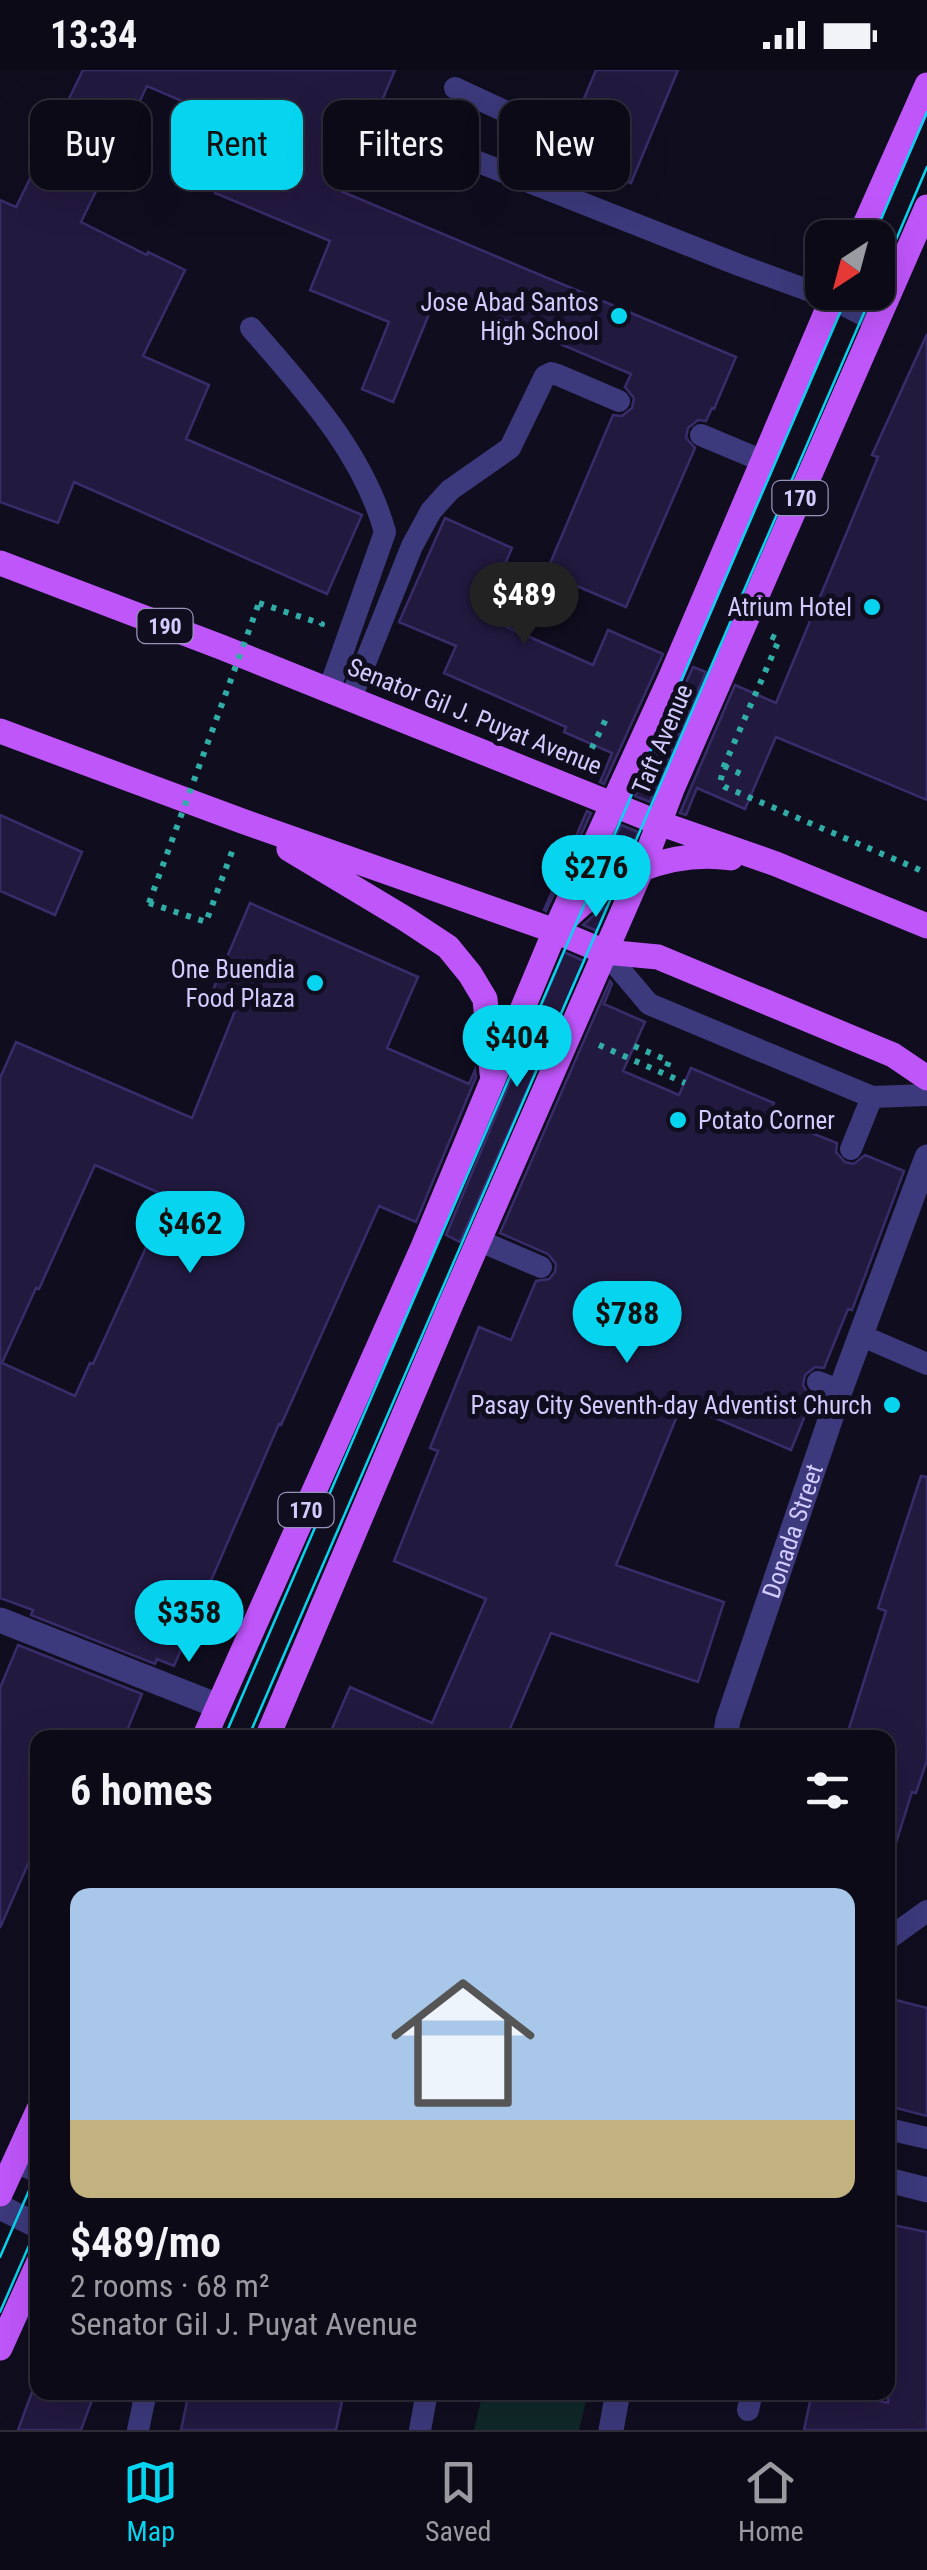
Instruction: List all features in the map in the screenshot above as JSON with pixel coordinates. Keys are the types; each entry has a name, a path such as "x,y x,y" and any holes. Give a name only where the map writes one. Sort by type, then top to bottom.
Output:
{"main road":[{"path":"867,220 927,85"},
{"name":"Taft Avenue","path":"270,1730 927,207"},
{"name":"Taft Avenue","path":"208,1730 407,1283 555,932 670,679 827,310"},
{"name":"Senator Gil J. Puyat Avenue","path":"0,563 927,926"},
{"path":"0,732 605,952 658,957 894,1056 927,1078"},
{"path":"242,822 448,948 485,999 493,1085"},
{"path":"555,932 580,905 609,884 642,868 708,854 776,864"},
{"path":"0,2194 26,2167"},
{"path":"0,2348 30,2282"}],"street":[{"name":"Donada Street","path":"726,1730 829,1387 860,1335 876,1271 927,1158"},
{"path":"0,1620 218,1706"},
{"path":"895,2182 927,2190"},
{"path":"0,2207 30,2222"},
{"path":"611,2430 617,2400"}],"lane":[{"path":"455,88 499,109"},
{"path":"553,190 750,270 805,287"},
{"path":"857,310 877,322"},
{"path":"251,328 317,404 356,464 379,510 385,532 340,694"},
{"path":"340,694 430,511 450,490 510,448 546,376 558,375 619,401"},
{"path":"700,434 763,460"},
{"path":"605,952 649,1004 872,1097 927,1095"},
{"path":"851,1149 872,1097"},
{"path":"480,1241 542,1267"},
{"path":"860,1335 927,1364"},
{"path":"895,1934 927,1911"},
{"path":"895,2131 927,2138"},
{"path":"138,2430 144,2400"},
{"path":"420,2430 426,2400"}],"path":[{"path":"242,822 206,922 149,903 259,603 322,624"},
{"path":"746,624 779,640 720,783 927,873"},
{"path":"572,788 608,715"},
{"path":"724,766 743,775"},
{"path":"598,1045 685,1082"},
{"path":"634,1046 669,1062 664,1074"}],"green space":[{"path":"481,2400 586,2400 579,2430 474,2430"}],"building":[{"path":"83,70 395,70 382,100 323,100 323,190 344,190 736,357 706,421 698,420 688,428 686,438 695,448 626,607 546,573 613,415 622,416 632,408 634,398 625,387 631,374 438,292 393,402 362,389 389,322 310,290 330,241 215,193 303,190 303,100 180,100 147,86 140,100 68,100"},
{"path":"596,70 678,70 631,183 630,100 583,100"},
{"path":"30,178 30,190 97,190 81,222 185,270 143,356 209,385 186,439 362,515 327,594 74,482 58,523 0,502 0,200 16,207"},
{"name":"Atrium Hotel","path":"927,334 927,800 776,737 745,809 697,788 686,815 680,813 735,685 776,703 878,457 872,455"},
{"path":"445,518 512,548 482,616 593,665 608,630 663,654 604,784 600,782 612,753 564,732 566,727 444,673 456,646 399,622"},
{"path":"693,667 706,672 650,802 635,796"},
{"path":"587,811 591,813 546,911 544,910"},
{"path":"0,815 82,852 55,915 0,891"},
{"path":"621,825 638,832 629,857 600,872"},
{"path":"250,903 418,977 387,1048 469,1084 475,1070 476,1077 416,1222 379,1206 174,1666 157,1659 155,1664 31,1615 33,1610 0,1598 0,1078 16,1042 192,1118 239,1001 213,990","holes":["95,1165 169,1197 75,1396 2,1363"]},
{"path":"608,905 597,931 583,925 592,917"},
{"path":"564,952 584,961 460,1242 446,1235"},
{"path":"610,981 604,1004 645,1022 623,1071 679,1095 691,1068 774,1103 769,1116 837,1143 836,1152 845,1162 854,1164 865,1155 904,1171 852,1310 848,1309 824,1368 815,1367 805,1375 803,1385 813,1396 791,1450 682,1404 616,1565 724,1602 698,1682 551,1633 509,1730 331,1730 350,1687 432,1723 486,1599 394,1561 438,1451 430,1448 479,1327 511,1340 536,1281 549,1279 555,1272 556,1264 548,1254 500,1233"},
{"path":"921,1476 927,1477 927,1760 895,1846 895,1730 849,1730 886,1611 878,1608"},
{"path":"18,1645 142,1694 127,1730 30,1730 30,1859 0,1928 0,1688"},
{"path":"895,2000 927,2008 927,2116 895,2108"},
{"path":"895,2225 927,2232 927,2430 804,2430 810,2400 888,2403 895,2400"},
{"path":"30,2397 92,2400 81,2430 18,2430"},
{"path":"187,2400 342,2400 336,2430 181,2430"}],"tram line":[{"path":"881,220 927,112"},
{"path":"895,242 927,167"},
{"path":"227,1730 841,310"},
{"path":"251,1730 865,310"},
{"path":"0,2257 30,2188"},
{"path":"0,2312 30,2243"}],"place":[{"name":"Jose Abad Santos High School","path":"619,316"},
{"name":"Atrium Hotel","path":"872,607"},
{"name":"One Buendia Food Plaza","path":"315,983"},
{"name":"Potato Corner","path":"678,1120"},
{"name":"Pasay City Seventh-day Adventist Church","path":"892,1405"}]}
